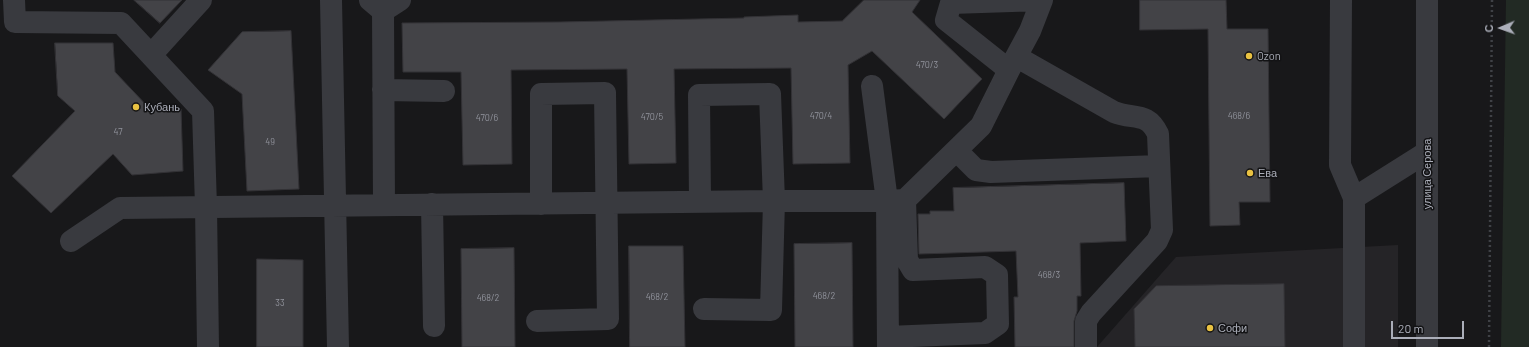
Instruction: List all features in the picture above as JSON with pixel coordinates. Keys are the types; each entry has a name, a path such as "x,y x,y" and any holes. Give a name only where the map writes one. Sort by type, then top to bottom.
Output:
{"street":[{"path":"14,0 15,22 122,23 203,111 208,347"},
{"path":"151,55 201,0"},
{"path":"330,0 338,347"},
{"path":"1341,0 1340,165 1354,198 1354,347"},
{"name":"улица Серова","path":"1427,0 1427,347"},
{"path":"384,4 384,204"},
{"path":"71,241 120,208 384,204 606,204 774,201 896,201 957,151 981,126 1013,64 1121,115 1142,117 1153,124 1158,134 1162,230 1157,241 1086,321 1086,347"},
{"path":"872,86 896,201 907,260 913,270 985,267 997,275 998,324 985,333 888,342 896,201"},
{"path":"383,90 444,91"},
{"path":"538,321 608,319 605,93 541,94 542,204"},
{"path":"700,202 699,95 770,94 774,201 771,310 704,310"},
{"path":"957,151 976,170 991,172 1159,166"},
{"path":"1354,198 1427,152"},
{"path":"432,204 434,326"}],"path":[{"path":"1489,347 1492,0"}],"shaded area":[{"path":"1506,0 1529,0 1529,347 1501,347"},
{"path":"1398,245 1398,347 1097,347 1176,257"}],"building":[{"path":"134,0 182,0 160,23"},
{"path":"864,0 920,0 912,12 982,79 944,119 872,51 848,65 850,163 793,164 791,68 674,69 676,163 629,164 627,69 511,70 512,164 463,165 461,72 403,72 402,23 560,22 744,18 798,15 798,22 842,21"},
{"path":"1140,0 1226,0 1227,29 1268,29 1270,202 1239,202 1240,225 1210,226 1208,29 1140,30"},
{"path":"291,31 299,189 247,191 242,94 208,70 242,32"},
{"path":"55,43 113,43 115,72 150,109 181,109 183,171 132,175 113,154 51,213 12,176 75,111 58,96"},
{"path":"1124,183 1126,241 1080,243 1081,296 1077,296 1077,311 1074,321 1074,347 1015,347 1014,297 1018,297 1016,251 919,254 918,214 930,214 930,211 954,211 953,188"},
{"path":"852,243 853,347 795,347 794,244"},
{"path":"629,246 683,246 685,347 630,347"},
{"path":"514,248 515,347 462,347 461,249"},
{"path":"257,259 303,260 303,347 257,347"},
{"name":"Софи","path":"1284,284 1285,347 1135,347 1134,309 1156,286"}],"place":[{"name":"Ozon","path":"1249,56"},
{"name":"Кубань","path":"136,107"},
{"name":"Ева","path":"1250,173"},
{"name":"Софи","path":"1210,328"}]}
